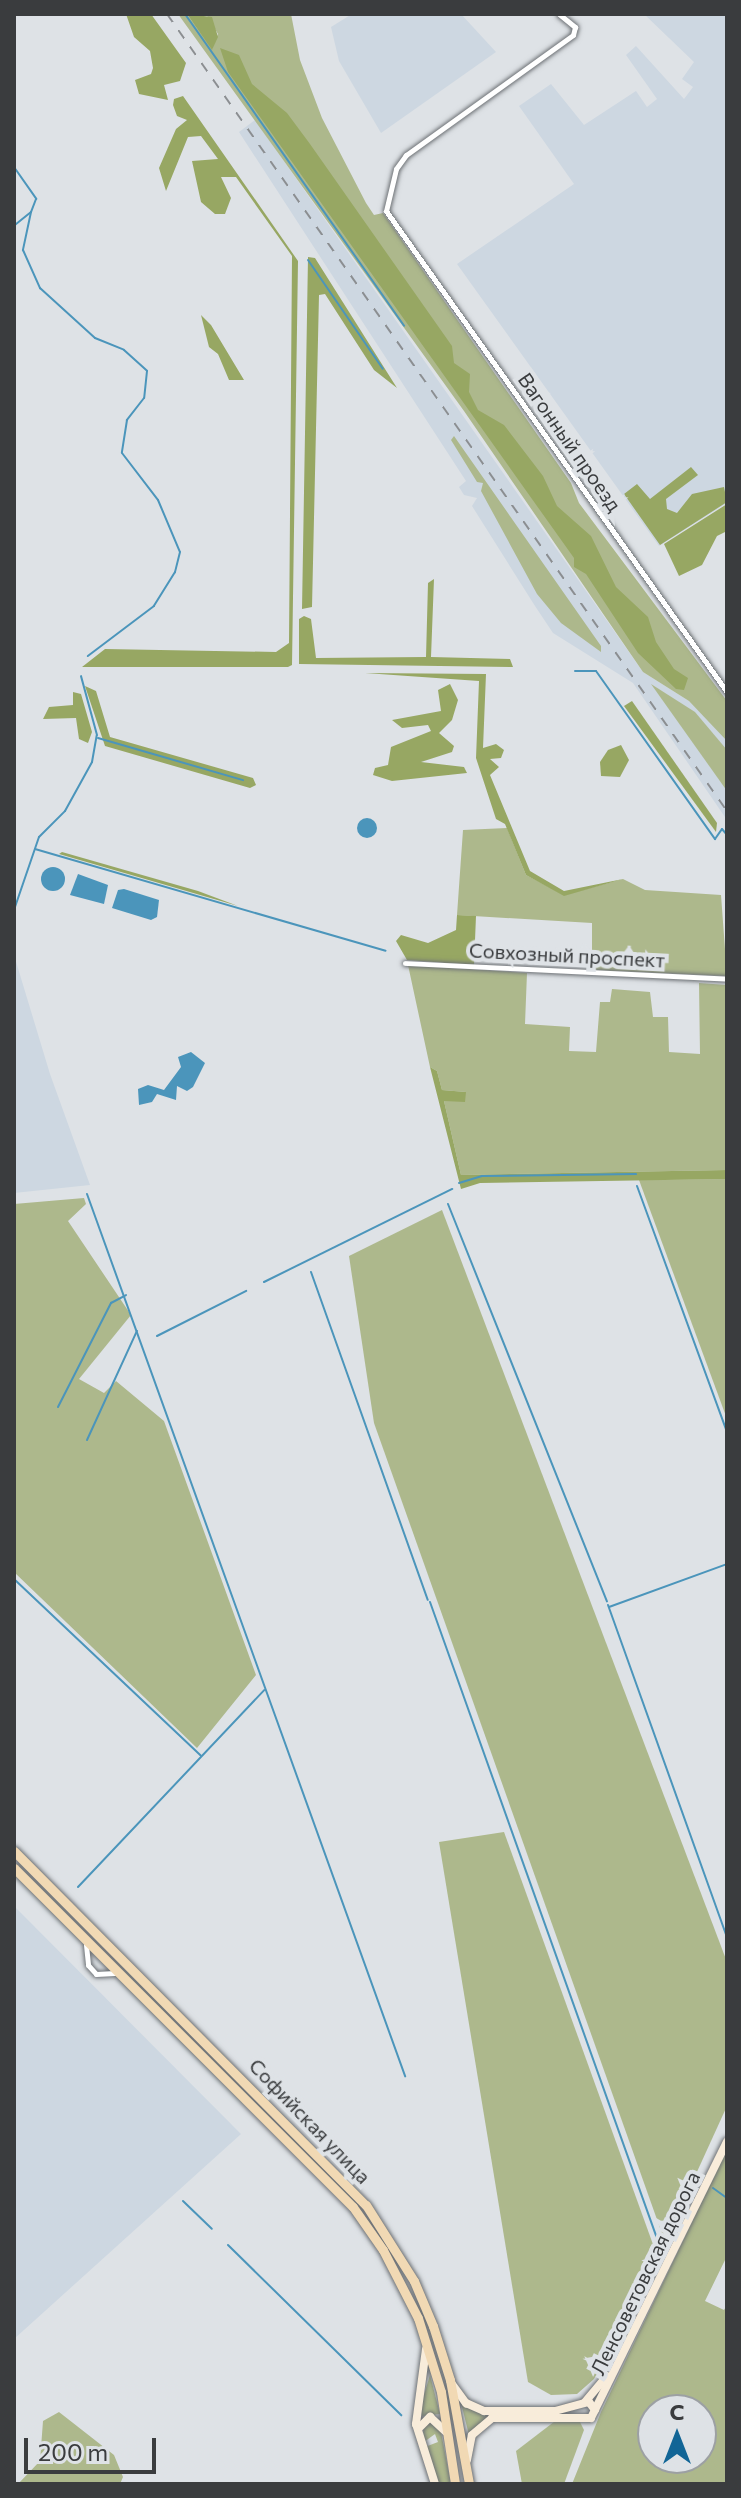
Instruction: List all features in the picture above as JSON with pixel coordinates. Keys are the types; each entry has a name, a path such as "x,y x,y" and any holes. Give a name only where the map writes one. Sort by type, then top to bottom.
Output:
{"main road":[{"name":"Софийская улица","path":"14,1851 366,2205 414,2281 450,2380 469,2484"},
{"name":"Софийская улица","path":"14,1868 353,2207 405,2289 426,2341 449,2435 455,2484"}],"street":[{"name":"Вагонный проезд","path":"559,14 575,27 573,35 406,155 396,169 386,211 727,692"},
{"name":"Совхозный проспект","path":"405,963 727,979"},
{"path":"69,1922 90,1949 88,1965 96,1974 117,1974 144,1996"},
{"name":"Ленсоветовская дорога","path":"593,2414 727,2142"},
{"path":"426,2341 416,2415 435,2484"},
{"path":"581,2405 622,2356"},
{"path":"450,2380 466,2403 484,2411 555,2411 591,2402 593,2414 488,2420 470,2440 467,2468"},
{"path":"423,2448 419,2427 425,2418 438,2421 449,2435"}],"shaded area":[{"path":"352,14 461,14 496,52 381,133 339,61 331,27"},
{"path":"644,14 727,14 727,503 659,546 457,264 574,184 519,106 551,84 584,125 636,91 647,107 657,99 626,55 636,46 684,99 693,87 682,79 694,62"},
{"path":"255,120 643,672 689,701 727,741 727,820 633,683 553,633 472,506 477,498 464,495 459,487 466,481 239,132"},
{"path":"14,955 50,1074 90,1185 14,1193"},
{"path":"14,1906 241,2134 14,2339"}],"green space":[{"path":"126,14 151,14 186,63 180,81 164,85 168,100 139,94 135,80 151,74 153,68 150,51 134,37"},
{"path":"178,14 187,14 212,49 218,34 206,14 291,14 300,60 322,118 366,203 374,215 383,213 571,483 579,503 727,701 727,741 689,701 643,672 464,411"},
{"path":"187,14 212,17 218,37 212,50"},
{"path":"220,48 239,55 252,84 287,113 310,144 452,346 454,363 470,374 469,392 478,410 504,425 543,476 557,506 591,536 616,587 648,617 656,642 674,669 688,678 684,690 676,689 638,653 586,574 574,567 574,558 228,72"},
{"path":"183,96 298,261 292,665 288,667 82,667 105,649 276,652 289,643 292,256 236,177 221,177 231,198 225,214 215,214 201,202 192,161 218,159 201,136 188,137 166,191 159,168 176,129 187,120 177,116 173,105 174,99"},
{"path":"308,257 315,258 397,388 374,370 325,294 319,295 312,607 302,609"},
{"path":"201,315 211,325 244,380 229,380 218,354 209,347"},
{"path":"454,436 601,646 601,652 561,623 537,594 481,491 483,483 477,482 451,440"},
{"path":"691,467 698,475 666,499 667,509 677,513 692,494 724,487 727,502 660,545 624,494 637,484 650,499"},
{"path":"727,504 727,531 717,536 702,565 679,576 664,544"},
{"path":"434,579 431,657 510,659 513,667 299,664 299,619 304,616 311,619 316,658 426,657 428,583"},
{"path":"365,673 486,674 483,748 496,744 504,750 501,758 490,759 499,767 490,775 530,871 564,891 623,879 564,896 526,875 505,824 496,819 476,758 479,681"},
{"path":"450,684 458,700 452,720 439,733 454,746 452,752 421,762 464,767 467,773 392,781 373,775 375,768 388,765 391,747 431,731 428,725 402,728 392,720 441,711 438,690"},
{"path":"651,684 695,712 727,750 727,791"},
{"path":"85,686 96,691 110,737 253,778 256,785 250,788 105,746"},
{"path":"73,692 81,694 92,732 88,743 79,739 76,718 43,719 49,707 73,705"},
{"path":"632,701 717,823 716,832 624,706"},
{"path":"621,745 629,760 620,777 601,776 600,762 608,750"},
{"path":"507,828 526,875 564,895 623,879 645,890 721,895 727,976 592,970 592,923 457,915 463,830"},
{"path":"62,852 198,891 238,906 59,854"},
{"path":"457,915 476,916 474,965 407,960 396,941 401,935 428,943 456,930"},
{"path":"408,965 527,973 525,1024 570,1027 569,1051 596,1052 600,1002 610,1002 612,989 650,992 653,1017 668,1017 669,1052 700,1054 699,983 727,985 727,1170 461,1175 444,1101 466,1092 442,1090 437,1071 430,1067"},
{"path":"430,1067 437,1071 442,1090 466,1092 465,1102 444,1101 461,1175 727,1170 727,1179 480,1183 461,1189"},
{"path":"727,1179 727,1419 639,1180"},
{"path":"84,1198 86,1204 68,1221 131,1315 79,1379 104,1393 116,1381 164,1421 256,1675 197,1748 14,1572 14,1204"},
{"path":"442,1210 727,1962 727,2106 665,2242 374,1423 349,1256"},
{"path":"504,1832 659,2261 594,2379 577,2394 551,2395 528,2382 439,1842"},
{"path":"727,2149 727,2256 705,2301 724,2310 727,2305 727,2484 572,2484 601,2412"},
{"path":"430,2375 440,2414 422,2416 419,2411"},
{"path":"462,2402 495,2414 469,2435"},
{"path":"59,2412 114,2455 123,2477 120,2484 18,2484 40,2461 43,2421"},
{"path":"559,2418 580,2422 584,2430 564,2484 522,2484 516,2451"},
{"path":"431,2420 441,2432 451,2484 437,2484 425,2447 438,2442 435,2434 424,2442 423,2425"}],"water":[{"path":"367,818 374,821 377,828 374,835 367,838 360,835 357,828 360,821"},
{"path":"53,867 61,871 65,879 61,887 53,891 45,887 41,879 45,871"},
{"path":"78,874 108,885 104,904 70,895"},
{"path":"118,890 159,900 157,917 151,920 112,908"},
{"path":"191,1052 205,1063 193,1087 187,1091 177,1086 176,1100 157,1094 152,1102 139,1105 138,1089 148,1085 164,1090 181,1067 178,1057"}],"waterway":[{"path":"185,14 404,326"},
{"path":"14,167 36,199 31,212 14,226"},
{"path":"31,212 23,250 40,288 95,338 124,350 147,371 144,398 127,420 122,453 158,500 180,552 175,572 154,606 88,656"},
{"path":"308,260 383,369"},
{"path":"575,671 596,671 715,839 722,829 727,835"},
{"path":"15,907 39,837 65,811 92,762 97,735 81,676"},
{"path":"98,738 243,780"},
{"path":"35,849 385,951"},
{"path":"459,1183 482,1176 636,1174"},
{"path":"637,1186 727,1432"},
{"path":"264,1282 452,1189"},
{"path":"87,1194 405,2076"},
{"path":"448,1204 607,1601"},
{"path":"311,1272 428,1600"},
{"path":"157,1336 246,1291"},
{"path":"58,1407 111,1303 126,1295"},
{"path":"87,1440 137,1331"},
{"path":"609,1607 727,1564"},
{"path":"14,1579 201,1756"},
{"path":"430,1602 660,2247"},
{"path":"608,1605 727,1938"},
{"path":"78,1887 264,1690"},
{"path":"713,2188 727,2198"},
{"path":"183,2201 212,2229"},
{"path":"228,2245 401,2415"}],"railway":[{"path":"167,14 727,811"}]}
